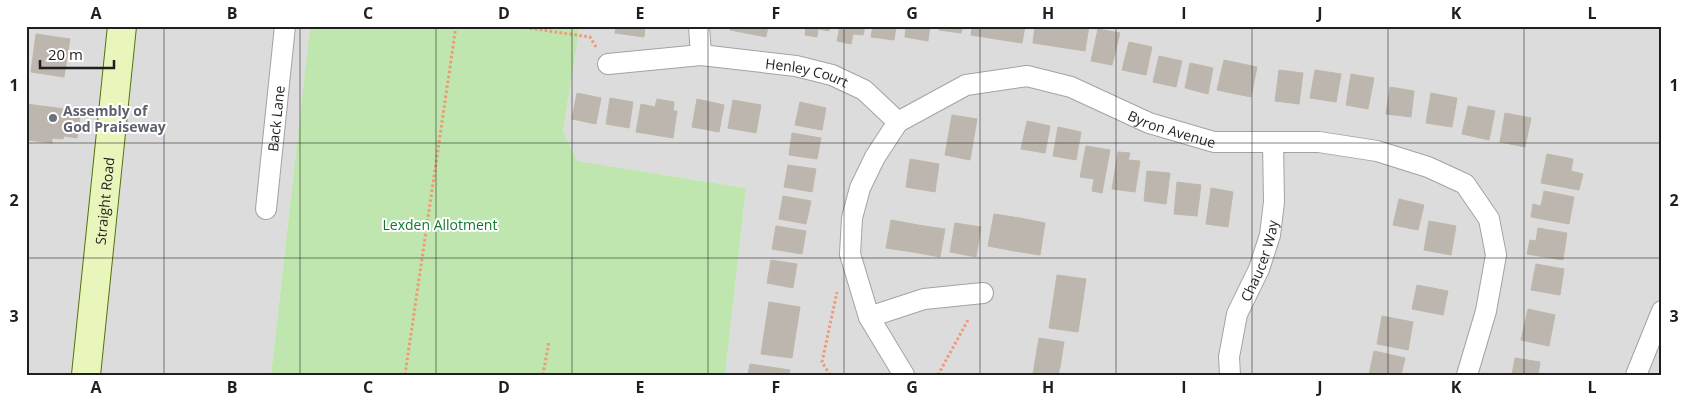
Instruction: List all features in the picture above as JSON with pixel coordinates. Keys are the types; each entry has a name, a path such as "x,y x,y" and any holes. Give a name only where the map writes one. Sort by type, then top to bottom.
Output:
{"street":[{"name":"Straight Road","path":"86,375 122,26"},
{"name":"Back Lane","path":"266,209 285,26"},
{"path":"699,26 700,55"},
{"name":"Henley Court","path":"608,64 700,55 796,66 832,75 864,90 898,122"},
{"name":"Byron Avenue","path":"904,375 868,317 850,254 852,218 860,188 875,157 898,122 966,85 1026,76 1071,87 1150,123 1181,134 1214,142 1319,142 1377,151 1428,167 1464,184 1489,219 1496,255 1486,311 1467,375"},
{"name":"Chaucer Way","path":"1230,375 1228,358 1237,314 1259,269 1270,235 1274,202 1273,142"},
{"path":"868,317 924,299 983,293"},
{"path":"1636,375 1662,311"}],"path":[{"path":"406,375 456,26"},
{"path":"515,26 590,37 608,64"},
{"path":"830,375 822,362 833,305 850,254"},
{"path":"938,375 983,293"},
{"path":"543,375 549,341"}],"shaded area":[{"path":"26,26 310,26 271,375 26,375"},
{"path":"580,26 1662,26 1662,375 725,375 746,188 577,161 563,131"}],"green space":[{"name":"Lexden Allotment","path":"310,26 580,26 563,131 577,161 746,188 725,375 271,375"}],"building":[{"path":"616,26 645,26 644,37 615,33"},
{"path":"731,26 768,26 766,37 730,30"},
{"path":"806,26 830,26 829,31 818,29 817,37 805,35"},
{"path":"840,26 865,26 863,35 853,34 851,44 837,41"},
{"path":"873,26 896,26 894,40 871,37"},
{"path":"906,26 930,26 928,41 905,37"},
{"path":"939,26 963,26 961,33 939,30"},
{"path":"972,26 999,26 996,39 971,35"},
{"path":"999,26 1025,26 1022,43 996,39"},
{"path":"1035,26 1062,26 1059,47 1033,43"},
{"path":"1062,26 1089,26 1085,51 1059,47"},
{"path":"1098,29 1120,33 1112,65 1091,61"},
{"path":"36,34 70,39 64,77 31,72"},
{"path":"1129,42 1152,47 1146,75 1122,70"},
{"path":"1159,56 1182,61 1176,87 1153,82"},
{"path":"1224,60 1257,67 1251,97 1217,90"},
{"path":"1190,63 1213,68 1208,94 1185,88"},
{"path":"1279,70 1303,73 1299,104 1275,101"},
{"path":"1315,70 1341,74 1336,102 1310,98"},
{"path":"1351,74 1374,78 1368,109 1346,105"},
{"path":"1390,87 1414,91 1411,117 1386,114"},
{"path":"577,93 601,98 596,124 572,119"},
{"path":"1431,93 1457,98 1452,127 1426,123"},
{"path":"610,98 633,102 629,128 606,124"},
{"path":"657,99 674,102 673,111 677,111 673,138 636,132 641,104 655,107"},
{"path":"697,99 724,105 719,132 692,127"},
{"path":"733,100 761,105 756,133 728,128"},
{"path":"800,102 826,108 822,130 795,125"},
{"name":"Assembly of God Praiseway","path":"26,104 81,111 77,138 64,136 63,139 52,138 52,143 28,140 30,126 26,125"},
{"path":"1468,106 1495,111 1489,140 1462,134"},
{"path":"1505,113 1531,118 1525,147 1500,142"},
{"path":"952,115 977,119 970,160 945,155"},
{"path":"1027,121 1050,126 1045,153 1021,149"},
{"path":"1058,127 1081,132 1076,160 1053,156"},
{"path":"792,133 821,138 817,159 789,155"},
{"path":"1086,146 1110,150 1102,193 1092,191 1094,179 1080,177"},
{"path":"1118,152 1130,153 1128,160 1140,161 1135,192 1112,189"},
{"path":"1547,154 1573,159 1571,171 1583,174 1579,190 1541,183"},
{"path":"910,159 939,164 935,192 906,187"},
{"path":"788,165 816,169 812,192 784,187"},
{"path":"1147,171 1170,173 1166,204 1144,201"},
{"path":"1177,182 1201,185 1197,216 1174,214"},
{"path":"1211,188 1233,192 1228,227 1206,224"},
{"path":"1544,191 1574,197 1569,224 1531,217 1533,204 1541,206"},
{"path":"783,196 811,201 806,224 779,219"},
{"path":"1399,199 1424,205 1418,230 1393,225"},
{"path":"994,214 1020,218 1014,251 988,246"},
{"path":"1020,218 1045,223 1040,255 1014,251"},
{"path":"891,220 918,225 913,252 886,248"},
{"path":"1429,221 1456,226 1451,255 1424,250"},
{"path":"955,223 981,227 976,257 950,252"},
{"path":"918,225 945,229 940,257 913,252"},
{"path":"776,226 806,231 802,254 772,249"},
{"path":"1538,228 1567,233 1563,260 1527,254 1530,240 1536,241"},
{"path":"771,260 797,264 793,288 767,283"},
{"path":"1536,264 1564,269 1560,295 1531,290"},
{"path":"1057,275 1086,279 1082,306 1053,302"},
{"path":"1417,285 1448,291 1443,315 1412,309"},
{"path":"769,302 800,307 796,332 765,328"},
{"path":"1053,302 1082,306 1078,332 1049,328"},
{"path":"1528,309 1555,315 1549,346 1521,340"},
{"path":"1382,316 1413,322 1408,350 1377,344"},
{"path":"765,328 796,332 792,358 761,354"},
{"path":"1039,338 1064,342 1060,367 1035,362"},
{"path":"1374,351 1405,358 1401,375 1369,375"},
{"path":"1515,358 1540,362 1538,375 1512,375"},
{"path":"1035,362 1060,367 1058,375 1033,375"},
{"path":"750,364 790,370 789,375 748,375"}],"place":[{"name":"Assembly of God Praiseway","path":"53,118"}]}
